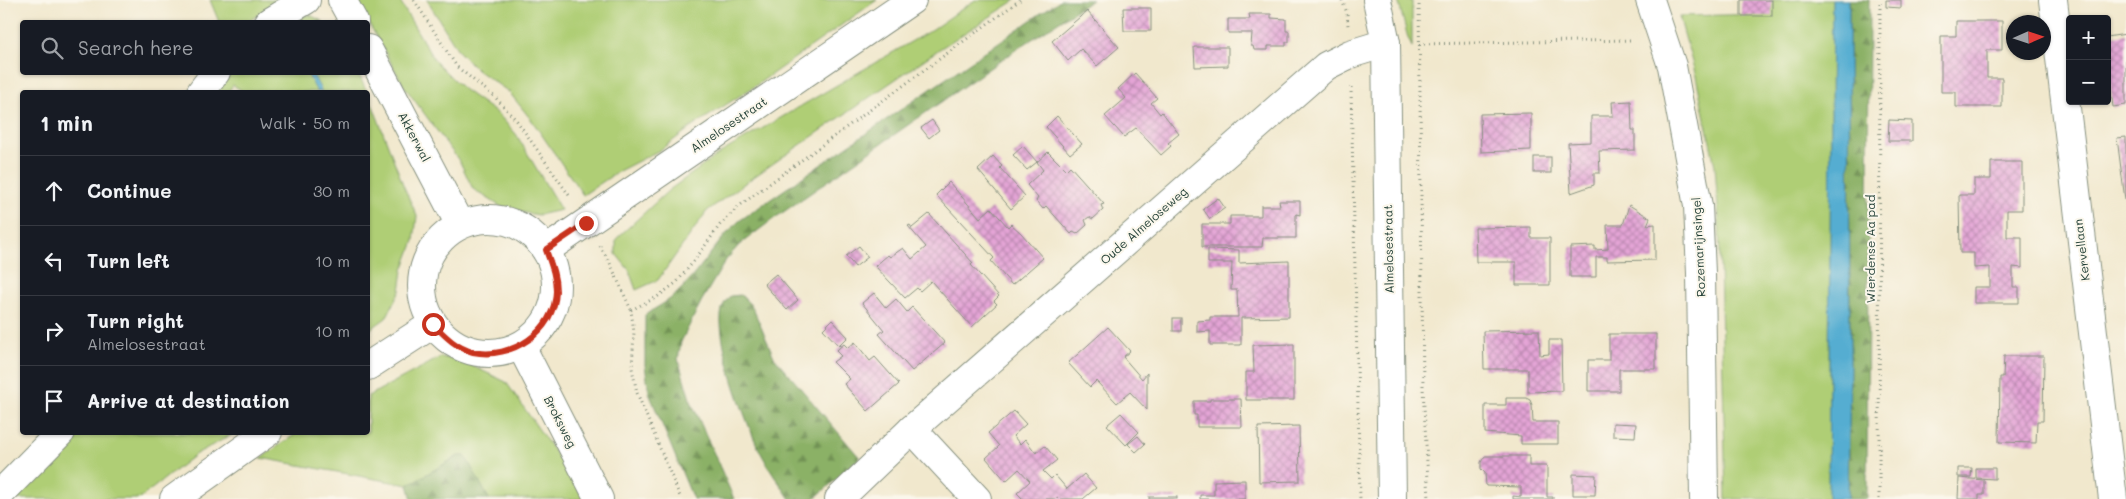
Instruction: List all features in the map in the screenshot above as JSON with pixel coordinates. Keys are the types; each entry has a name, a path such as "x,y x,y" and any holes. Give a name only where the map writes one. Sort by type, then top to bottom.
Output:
{"street":[{"path":"272,20 306,0"},
{"path":"342,0 353,20"},
{"name":"Almelosestraat","path":"546,250 912,0"},
{"name":"Almelosestraat","path":"1377,0 1386,43 1392,499"},
{"name":"Rozemarijnsingel","path":"1650,0 1672,66 1698,206 1701,274 1704,499"},
{"name":"Kervellaan","path":"2053,0 2113,499"},
{"name":"Oude Almeloseweg","path":"839,499 912,429 1326,66 1350,54 1386,43"},
{"name":"Akkerwal","path":"370,53 460,225"},
{"path":"202,90 214,75"},
{"path":"479,220 508,222 517,225 533,236 546,250 554,270 556,292 550,314 538,332 521,346 497,353 472,352 450,341 433,324 424,302 422,279 428,257 442,238 460,225 479,220"},
{"path":"370,365 433,324"},
{"name":"Broksweg","path":"521,346 599,499"},
{"path":"912,429 977,499"},
{"path":"0,494 58,435"},
{"path":"174,499 264,435"}],"path":[{"path":"631,310 657,297 677,282 720,224 739,206 1020,0"},
{"path":"1418,0 1423,388 1429,499"},
{"name":"Wierdense Aa pad","path":"1879,499 1880,0"},
{"path":"1419,44 1663,40"},
{"path":"1350,54 1360,499"}],"green space":[{"path":"210,0 282,0 251,20 218,20"},
{"path":"356,0 399,0 434,60 463,89 498,114 516,134 561,210 538,215 503,208 473,189 460,162 404,86 370,25 370,20 367,20"},
{"path":"427,0 877,0 660,150 619,171 583,195 533,122 509,92 477,70 459,52"},
{"path":"975,0 1016,0 941,48 707,211 658,280 636,290 629,270 616,254 616,239 669,190 722,152 933,29"},
{"path":"1060,0 1092,0 1017,49 772,220 739,245 726,260 701,302 681,342 678,359 690,399 734,499 693,499 649,393 645,365 645,315 672,298 684,286 739,221"},
{"path":"1398,0 1412,0 1412,47 1408,38"},
{"path":"1769,0 1832,0 1828,499 1726,499 1719,223 1715,166 1696,76 1679,16 1769,14"},
{"path":"1849,0 1869,0 1867,499 1848,499 1850,363"},
{"path":"310,15 320,20 287,20 291,17"},
{"path":"228,75 359,75 366,90 241,90 233,85 229,90 217,90"},
{"path":"370,98 417,216 414,241 403,270 400,291 386,318 370,330"},
{"path":"741,295 752,306 774,357 860,458 814,499 790,499 763,458 744,414 726,356 721,322 723,305 730,296"},
{"path":"441,357 460,360 506,382 574,480 584,499 489,499 465,456 458,456 408,485 261,458 294,435 370,435 370,395"},
{"path":"74,435 231,435 196,454 139,499 11,499"},
{"path":"459,456 465,456 489,499 412,499 408,485"}],"water":[{"path":"1832,0 1849,0 1850,363 1848,499 1828,499"},
{"path":"308,75 313,75 321,90 316,90"}],"building":[{"path":"1741,0 1772,0 1772,16 1741,16"},
{"path":"1886,0 1901,0 1901,8 1886,7"},
{"path":"1123,8 1151,8 1151,31 1124,31"},
{"path":"1087,11 1119,47 1097,66 1081,49 1068,61 1052,41"},
{"path":"1249,14 1271,14 1271,18 1286,19 1286,31 1289,31 1289,42 1286,42 1286,46 1268,46 1268,50 1254,50 1253,46 1251,46 1252,33 1228,33 1228,19 1250,19"},
{"path":"1956,21 2002,21 2002,50 1987,50 1987,78 2002,78 2002,107 1956,107 1956,92 1941,92 1941,36 1956,36"},
{"path":"2126,34 2126,105 2113,107 2111,92 2111,36"},
{"path":"1194,47 1228,47 1228,66 1195,67"},
{"path":"1135,73 1157,98 1151,103 1160,114 1162,112 1179,134 1168,143 1171,146 1161,155 1136,128 1124,137 1105,116 1126,98 1118,89"},
{"path":"1631,101 1632,130 1635,130 1635,150 1599,151 1600,173 1594,173 1594,185 1571,193 1568,143 1591,142 1591,116 1613,116 1612,102"},
{"path":"1531,113 1531,150 1481,152 1480,114"},
{"path":"1057,116 1082,144 1070,154 1046,127"},
{"path":"932,120 939,130 929,138 921,128"},
{"path":"1889,120 1912,121 1912,141 1888,141"},
{"path":"2126,137 2126,200 2125,200 2117,138"},
{"path":"1023,146 1037,162 1027,170 1013,155"},
{"path":"1048,152 1066,170 1070,166 1104,204 1101,205 1103,210 1093,219 1089,217 1085,220 1087,225 1077,234 1073,232 1071,234 1046,206 1043,209 1036,201 1038,198 1027,185 1043,170 1037,162"},
{"path":"993,156 1002,166 1000,168 1025,196 1011,209 978,170"},
{"path":"1534,157 1551,157 1551,173 1534,173"},
{"path":"1991,162 2022,162 2022,210 2007,210 2007,237 2022,237 2022,268 2013,267 2013,287 2019,287 2019,303 1974,303 1974,287 1990,287 1990,267 1974,268 1974,253 1960,253 1959,195 1974,195 1974,179 1991,179"},
{"path":"949,182 980,218 991,208 1008,227 1011,224 1021,233 1043,258 1012,285 991,261 994,258 936,195"},
{"path":"1218,198 1225,208 1210,219 1203,209"},
{"path":"1279,201 1300,201 1300,215 1296,214 1296,238 1263,238 1262,247 1202,247 1202,224 1230,224 1230,216 1261,216 1261,206 1280,206"},
{"path":"1629,205 1650,218 1647,225 1655,224 1655,260 1607,261 1607,257 1596,257 1596,277 1570,277 1570,247 1595,246 1595,250 1608,249 1607,225 1623,225"},
{"path":"929,214 973,263 971,265 999,296 994,301 997,304 972,327 931,281 920,291 917,288 905,298 875,266 888,255 890,257 903,248 912,259 926,247 908,226 910,225 912,228"},
{"path":"1531,227 1531,238 1550,238 1550,285 1516,285 1516,262 1476,262 1475,228"},
{"path":"859,246 868,257 855,267 846,256"},
{"path":"1208,249 1239,250 1239,263 1289,261 1289,317 1241,318 1241,345 1210,345 1210,331 1197,332 1197,321 1210,320 1210,317 1238,317 1237,290 1231,290 1232,263 1208,263"},
{"path":"776,274 798,300 787,310 764,284"},
{"path":"874,293 886,308 896,299 907,312 912,307 945,343 912,371 879,334 884,330 862,303"},
{"path":"1173,318 1181,318 1181,331 1173,331"},
{"path":"832,320 848,337 839,346 823,329"},
{"path":"1108,327 1130,351 1123,357 1142,379 1147,373 1147,410 1130,392 1117,403 1096,381 1090,387 1068,363"},
{"path":"1539,330 1540,355 1549,354 1549,340 1561,340 1562,391 1528,392 1528,369 1484,369 1483,331"},
{"path":"1609,334 1656,334 1656,369 1619,369 1619,391 1588,391 1588,360 1609,360"},
{"path":"855,342 870,361 875,357 899,384 868,411 844,384 850,379 833,362 841,356 836,351 839,348 844,344 848,348"},
{"path":"1294,344 1294,400 1246,400 1246,372 1254,372 1253,345"},
{"path":"2004,356 2044,356 2043,421 2037,421 2036,443 1999,442 2000,377 2003,377"},
{"path":"1506,398 1526,398 1530,400 1533,422 1558,422 1558,444 1521,444 1521,436 1485,433 1485,405 1506,405"},
{"path":"1210,399 1241,399 1242,427 1197,427 1197,415 1194,415 1194,401 1210,401"},
{"path":"1014,411 1026,424 1013,436 1020,444 1025,439 1036,453 1045,446 1057,460 1043,471 1051,479 1055,475 1067,489 1084,474 1096,488 1083,499 1060,499 1058,497 1055,499 1023,499 1017,493 1030,481 1019,469 1006,481 986,458 999,446 988,433"},
{"path":"1121,413 1139,432 1126,445 1107,425"},
{"path":"1613,423 1636,424 1635,437 1613,436"},
{"path":"1299,426 1300,481 1259,482 1258,427"},
{"path":"1138,436 1145,444 1136,452 1128,444"},
{"path":"1485,456 1529,456 1529,466 1547,466 1547,497 1553,497 1553,499 1513,499 1513,496 1521,497 1521,487 1486,486 1485,473 1481,469 1481,462"},
{"path":"1958,468 1972,468 1971,477 1958,477"},
{"path":"1976,468 1995,468 1995,479 1976,478"},
{"path":"1573,474 1596,475 1595,495 1573,495"},
{"path":"1959,478 1984,480 1984,495 1979,495 1979,499 1958,499"},
{"path":"1245,480 1245,499 1200,499 1200,495 1214,495 1214,481"},
{"path":"1149,497 1177,497 1177,499 1149,499"}],"route":[{"path":"433,324 450,341 472,352 497,353 521,346 538,332 550,314 556,292 554,270 546,250 586,223"}]}
